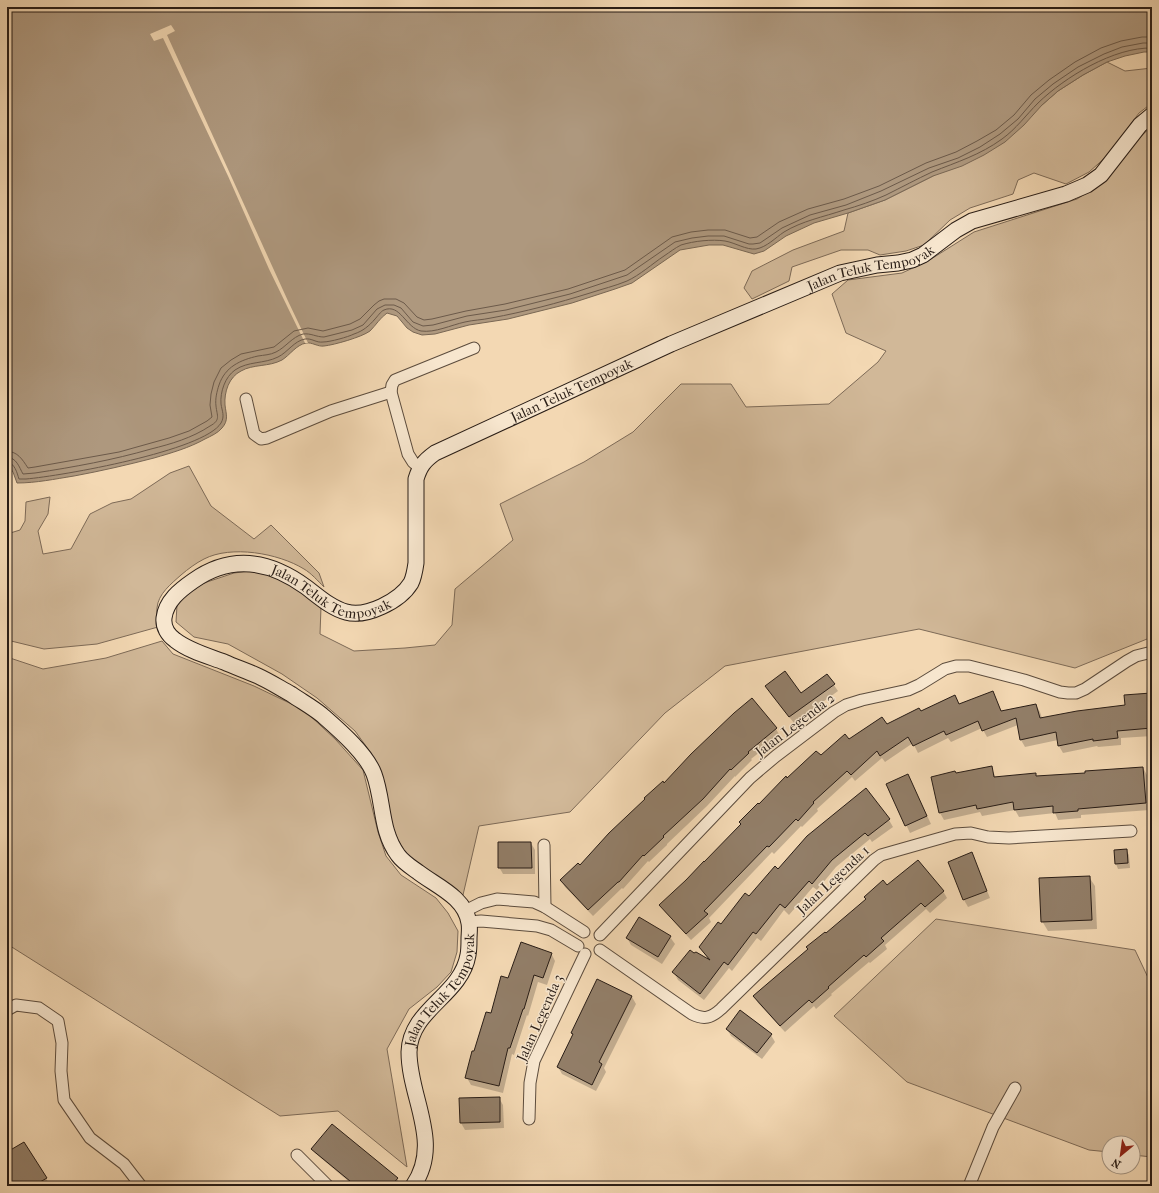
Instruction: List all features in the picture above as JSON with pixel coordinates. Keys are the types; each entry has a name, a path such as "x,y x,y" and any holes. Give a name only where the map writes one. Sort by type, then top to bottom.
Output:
{"street":[{"name":"Jalan Teluk Tempoyak","path":"413,1186 424,1167 426,1151 425,1137 411,1067 409,1052 411,1040 415,1029 422,1019 455,985 464,971 469,954 467,917 457,900 400,858 391,844 384,826 374,775 368,762 359,750 315,709 299,699 259,677 197,652 173,639 164,625 166,608 172,599 181,590 208,572 223,566 238,563 255,564 286,574 335,607 346,612 355,614 367,612 386,604 400,595 407,588 414,575 416,563 416,479 425,460 563,394 693,335 840,273 877,265 912,260 923,255 956,230 972,221 1066,194 1087,185 1101,175 1140,125 1152,115"},
{"path":"420,468 413,462 408,454 391,392 392,385 395,380 474,348"},
{"path":"246,399 254,434 261,439 267,438 331,410 391,392"},
{"name":"Jalan Legenda 2","path":"600,935 750,778 776,756 834,712 846,705 908,690 919,686 945,669 956,666 969,666 1024,680 1060,692 1076,693 1085,689 1136,656 1152,652"},
{"name":"Jalan Legenda 1","path":"600,950 692,1014 699,1017 708,1018 721,1009 874,860 881,855 955,834 970,833 1009,838 1131,831"},
{"path":"544,845 545,907"},
{"path":"581,950 578,938 584,932 589,930 600,935 602,940 600,950 596,954 590,956 581,950 551,930 537,926 481,921 467,917 481,903 497,899 534,902 545,907 584,932"},
{"name":"Jalan Legenda 3","path":"529,1119 530,1083 534,1061 581,950"},
{"path":"7,1010 16,1005 39,1008 58,1021 62,1043 61,1071 64,1100 90,1138 124,1164 141,1186"},
{"path":"969,1186 994,1127 1015,1088"},
{"path":"297,1155 328,1186"}],"shaded area":[{"path":"1107,62 1125,71 1152,68 1152,103 1139,113 1107,156 1089,172 1066,184 1034,173 1018,180 1013,194 970,208 950,220 924,245 906,251 880,255 868,250 841,250 792,267 789,281 752,299 744,288 752,271 793,250 844,231 848,213 885,200 933,176 1042,105 1058,91"},
{"path":"1152,126 1152,637 1075,668 919,629 725,666 665,713 570,812 479,826 463,895 410,861 398,840 390,820 371,753 355,731 317,698 282,674 228,644 194,637 176,622 177,605 188,590 234,573 250,571 268,574 287,581 321,607 320,634 354,651 435,645 452,625 455,589 513,540 500,504 584,462 633,432 681,384 731,384 746,407 829,404 878,362 886,351 846,333 832,294 848,280 902,273 928,261 974,232 1077,199 1104,182 1139,138"},
{"path":"189,466 211,506 254,539 271,525 319,573 324,587 307,571 293,563 268,555 227,552 198,562 173,582 162,594 158,603 158,627 97,644 44,649 7,640 7,534 20,530 25,521 26,502 50,497 48,514 38,531 43,554 71,549 90,514 112,503 131,499 170,473"},
{"path":"162,641 173,654 254,686 304,710 336,740 363,770 378,832 386,856 401,875 436,898 448,913 458,931 457,952 451,972 437,987 409,1009 387,1049 407,1167 338,1111 280,1116 7,944 7,657 43,669 106,658"},
{"path":"936,919 1135,950 1152,986 1152,1157 1141,1156 1141,1135 1101,1135 1101,1151 1089,1150 907,1082 834,1016"}],"water":[{"path":"7,7 1152,7 1152,52 1125,56 1107,62 1083,75 1058,91 1005,142 984,155 962,166 933,176 885,200 814,223 786,236 764,251 754,254 723,245 709,245 680,250 632,283 615,289 572,303 508,319 469,325 435,334 422,335 413,332 407,328 397,316 387,313 370,331 361,336 324,346 310,343 302,344 282,360 272,364 256,366 241,371 233,377 226,390 226,422 216,433 193,445 154,458 104,470 46,481 17,483 13,472 7,464"}],"pier":[{"path":"171,25 175,31 167,35 308,343 305,343 269,269 228,176 163,38 154,41 150,34"}],"building":[{"path":"785,671 801,693 827,674 835,684 789,717 765,686"},
{"path":"993,691 1001,711 1036,704 1040,718 1077,711 1125,705 1124,695 1151,693 1152,728 1117,731 1118,738 1093,741 1093,739 1058,746 1056,732 1020,740 1016,718 982,731 978,721 946,735 944,731 913,746 908,737 880,756 877,751 851,775 847,771 813,802 814,803 798,821 796,819 769,847 767,846 704,911 708,914 686,934 659,905 741,824 739,822 758,803 759,804 786,776 787,778 816,751 821,755 845,734 849,739 882,717 887,724 919,708 921,711 955,695 959,704"},
{"path":"752,698 777,728 748,752 749,753 731,770 730,769 703,799 644,856 643,855 619,882 588,910 560,880 578,863 580,865 609,833 645,799 644,798 663,781 664,783 691,754"},
{"path":"992,766 994,777 1036,773 1036,776 1085,773 1085,771 1143,767 1146,803 1078,809 1078,811 1053,813 1053,806 1014,810 1013,802 977,809 976,805 939,813 931,777 955,771 956,773"},
{"path":"908,774 927,816 905,826 886,784"},
{"path":"866,788 890,819 868,836 865,833 832,860 812,884 809,881 785,908 780,904 756,934 753,932 728,965 724,962 700,994 672,972 690,950 710,960 699,947 718,922 721,924 745,893 749,896 775,866 778,869 807,836"},
{"path":"498,842 531,842 532,868 498,868"},
{"path":"1127,849 1128,863 1115,864 1114,850"},
{"path":"972,852 987,891 963,900 948,862"},
{"path":"918,860 944,891 925,907 921,903 881,938 884,941 866,957 864,955 812,1003 809,1000 780,1026 753,996 808,949 806,947 825,932 826,933 866,899 864,897 883,880 887,885"},
{"path":"1090,876 1092,920 1041,922 1039,878"},
{"path":"639,917 671,936 658,957 626,938"},
{"path":"521,942 552,953 543,978 534,975 524,1009 510,1048 508,1048 499,1086 465,1078 472,1051 474,1051 486,1012 491,1013 501,976 508,978"},
{"path":"597,979 632,996 599,1062 602,1064 592,1085 557,1067 573,1034 571,1033"},
{"path":"740,1010 772,1034 757,1053 726,1029"},
{"path":"500,1097 500,1122 460,1123 459,1098"},
{"path":"332,1124 398,1178 391,1186 356,1186 311,1149"},
{"path":"24,1142 47,1178 33,1186 7,1186 7,1152"}]}
